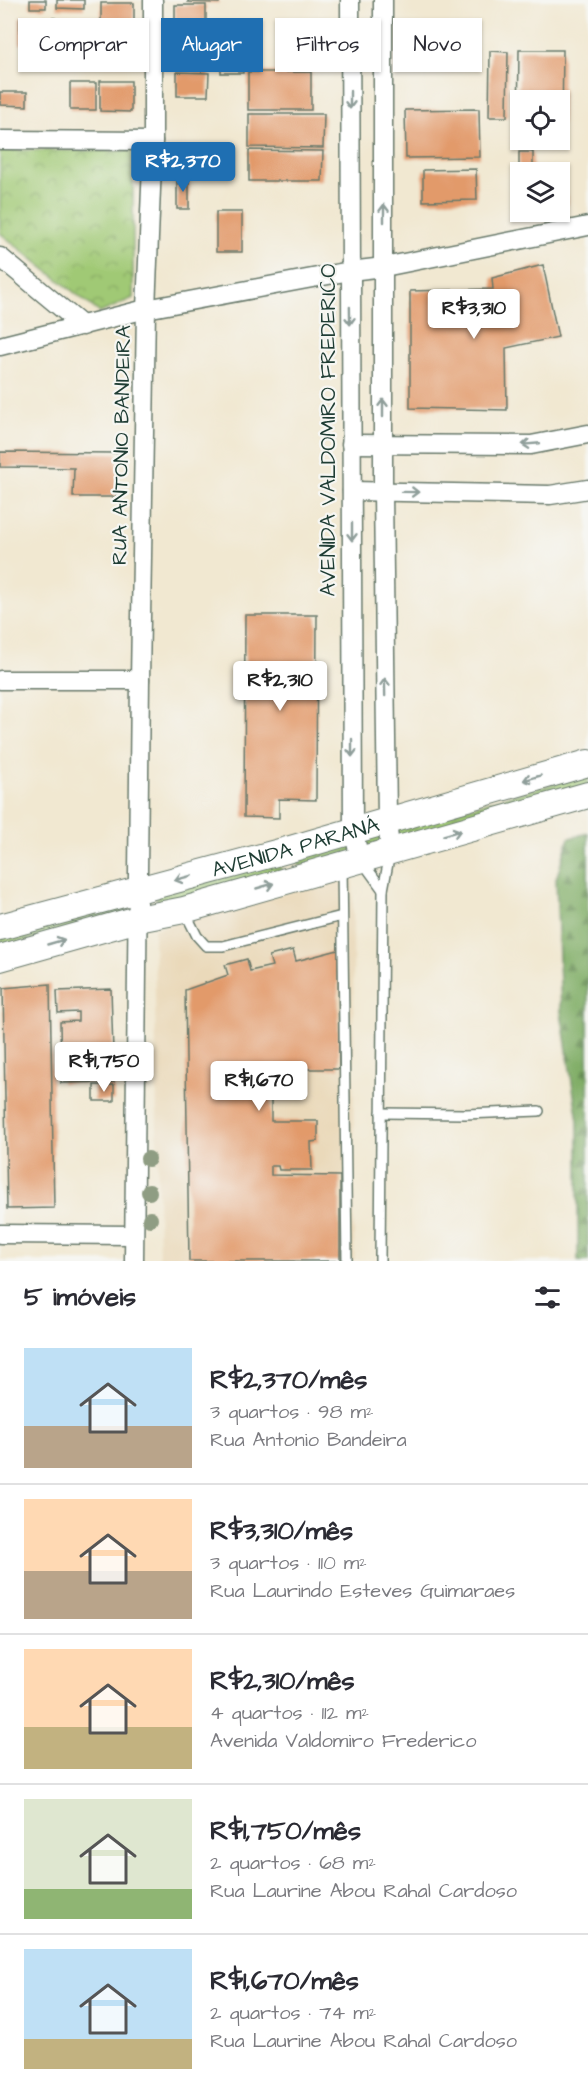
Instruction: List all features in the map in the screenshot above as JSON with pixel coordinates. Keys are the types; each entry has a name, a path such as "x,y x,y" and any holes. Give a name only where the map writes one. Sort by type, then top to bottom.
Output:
{"main road":[{"name":"AVENIDA PARANÁ","path":"0,927 287,850 387,819 588,763"},
{"name":"AVENIDA PARANÁ","path":"0,958 138,919 184,910 588,795"},
{"path":"287,850 295,877"}],"street":[{"name":"RUA ANTONIO BANDEIRA","path":"134,1261 140,680 146,309 153,141 153,0"},
{"name":"AVENIDA VALDOMIRO FREDERICO","path":"350,0 353,830 351,861"},
{"path":"383,0 383,492 387,819 390,850"},
{"path":"0,140 153,141"},
{"path":"0,346 146,309 384,267 588,226"},
{"path":"0,257 83,326"},
{"path":"351,444 383,446 531,445 588,434"},
{"path":"352,491 550,495 588,489"},
{"path":"0,680 140,680"},
{"path":"0,1234 134,1235"}],"lane":[{"path":"380,1261 383,890 390,850"},
{"path":"351,861 383,890"},
{"path":"347,1261 342,916 351,861"},
{"path":"184,910 206,946 223,946 342,916"},
{"path":"381,1113 465,1114 539,1111"}],"shaded area":[{"path":"353,875 354,1261 159,1261 154,929"}],"green space":[{"path":"0,150 133,151 133,298 100,313 0,233"},
{"path":"588,774 588,786 300,866 295,856"},
{"path":"588,833 588,1261 578,1261 578,1121 561,1012 556,879 569,838"},
{"path":"279,862 282,872 159,905 156,895"},
{"path":"124,903 126,914 0,948 0,936"}],"building":[{"path":"30,0 46,0 46,8 30,8"},
{"path":"57,0 84,0 84,9 57,8"},
{"path":"188,0 219,0 219,3 188,2"},
{"path":"101,3 134,3 134,18 101,18"},
{"path":"175,5 206,5 206,18 175,18"},
{"path":"519,50 563,50 562,90 518,90"},
{"path":"490,51 508,52 507,117 489,117"},
{"path":"177,72 209,73 208,96 177,96"},
{"path":"248,72 311,72 311,110 248,110"},
{"path":"100,81 131,81 131,112 100,111"},
{"path":"70,83 96,83 96,110 70,110"},
{"path":"0,92 27,92 27,106 0,105"},
{"path":"479,109 480,157 406,158 405,110"},
{"path":"249,114 324,114 323,148 249,147"},
{"path":"249,150 323,151 322,181 249,181"},
{"path":"519,152 533,152 533,162 519,162"},
{"path":"476,169 477,200 423,201 423,170"},
{"path":"189,176 189,209 177,209 177,177"},
{"path":"216,212 242,212 242,252 216,252"},
{"path":"543,265 558,337 506,348 507,410 410,408 410,291 493,289 492,278"},
{"path":"0,452 117,453 116,497 73,497 74,468 0,467"},
{"path":"245,615 317,615 316,800 279,799 279,818 244,817"},
{"path":"293,950 296,961 338,950 339,1069 276,1069 275,1078 271,1078 271,1121 318,1121 318,1141 311,1142 312,1170 279,1170 278,1166 271,1166 271,1175 340,1176 340,1261 189,1261 185,990 228,975 225,965 247,959 250,971 272,966 269,956"},
{"path":"50,984 54,1208 7,1209 3,988"},
{"path":"111,989 114,1082 61,1083 60,1022 78,1021 78,1012 58,1013 57,991"},
{"path":"94,1085 114,1085 114,1101 94,1101"}]}
